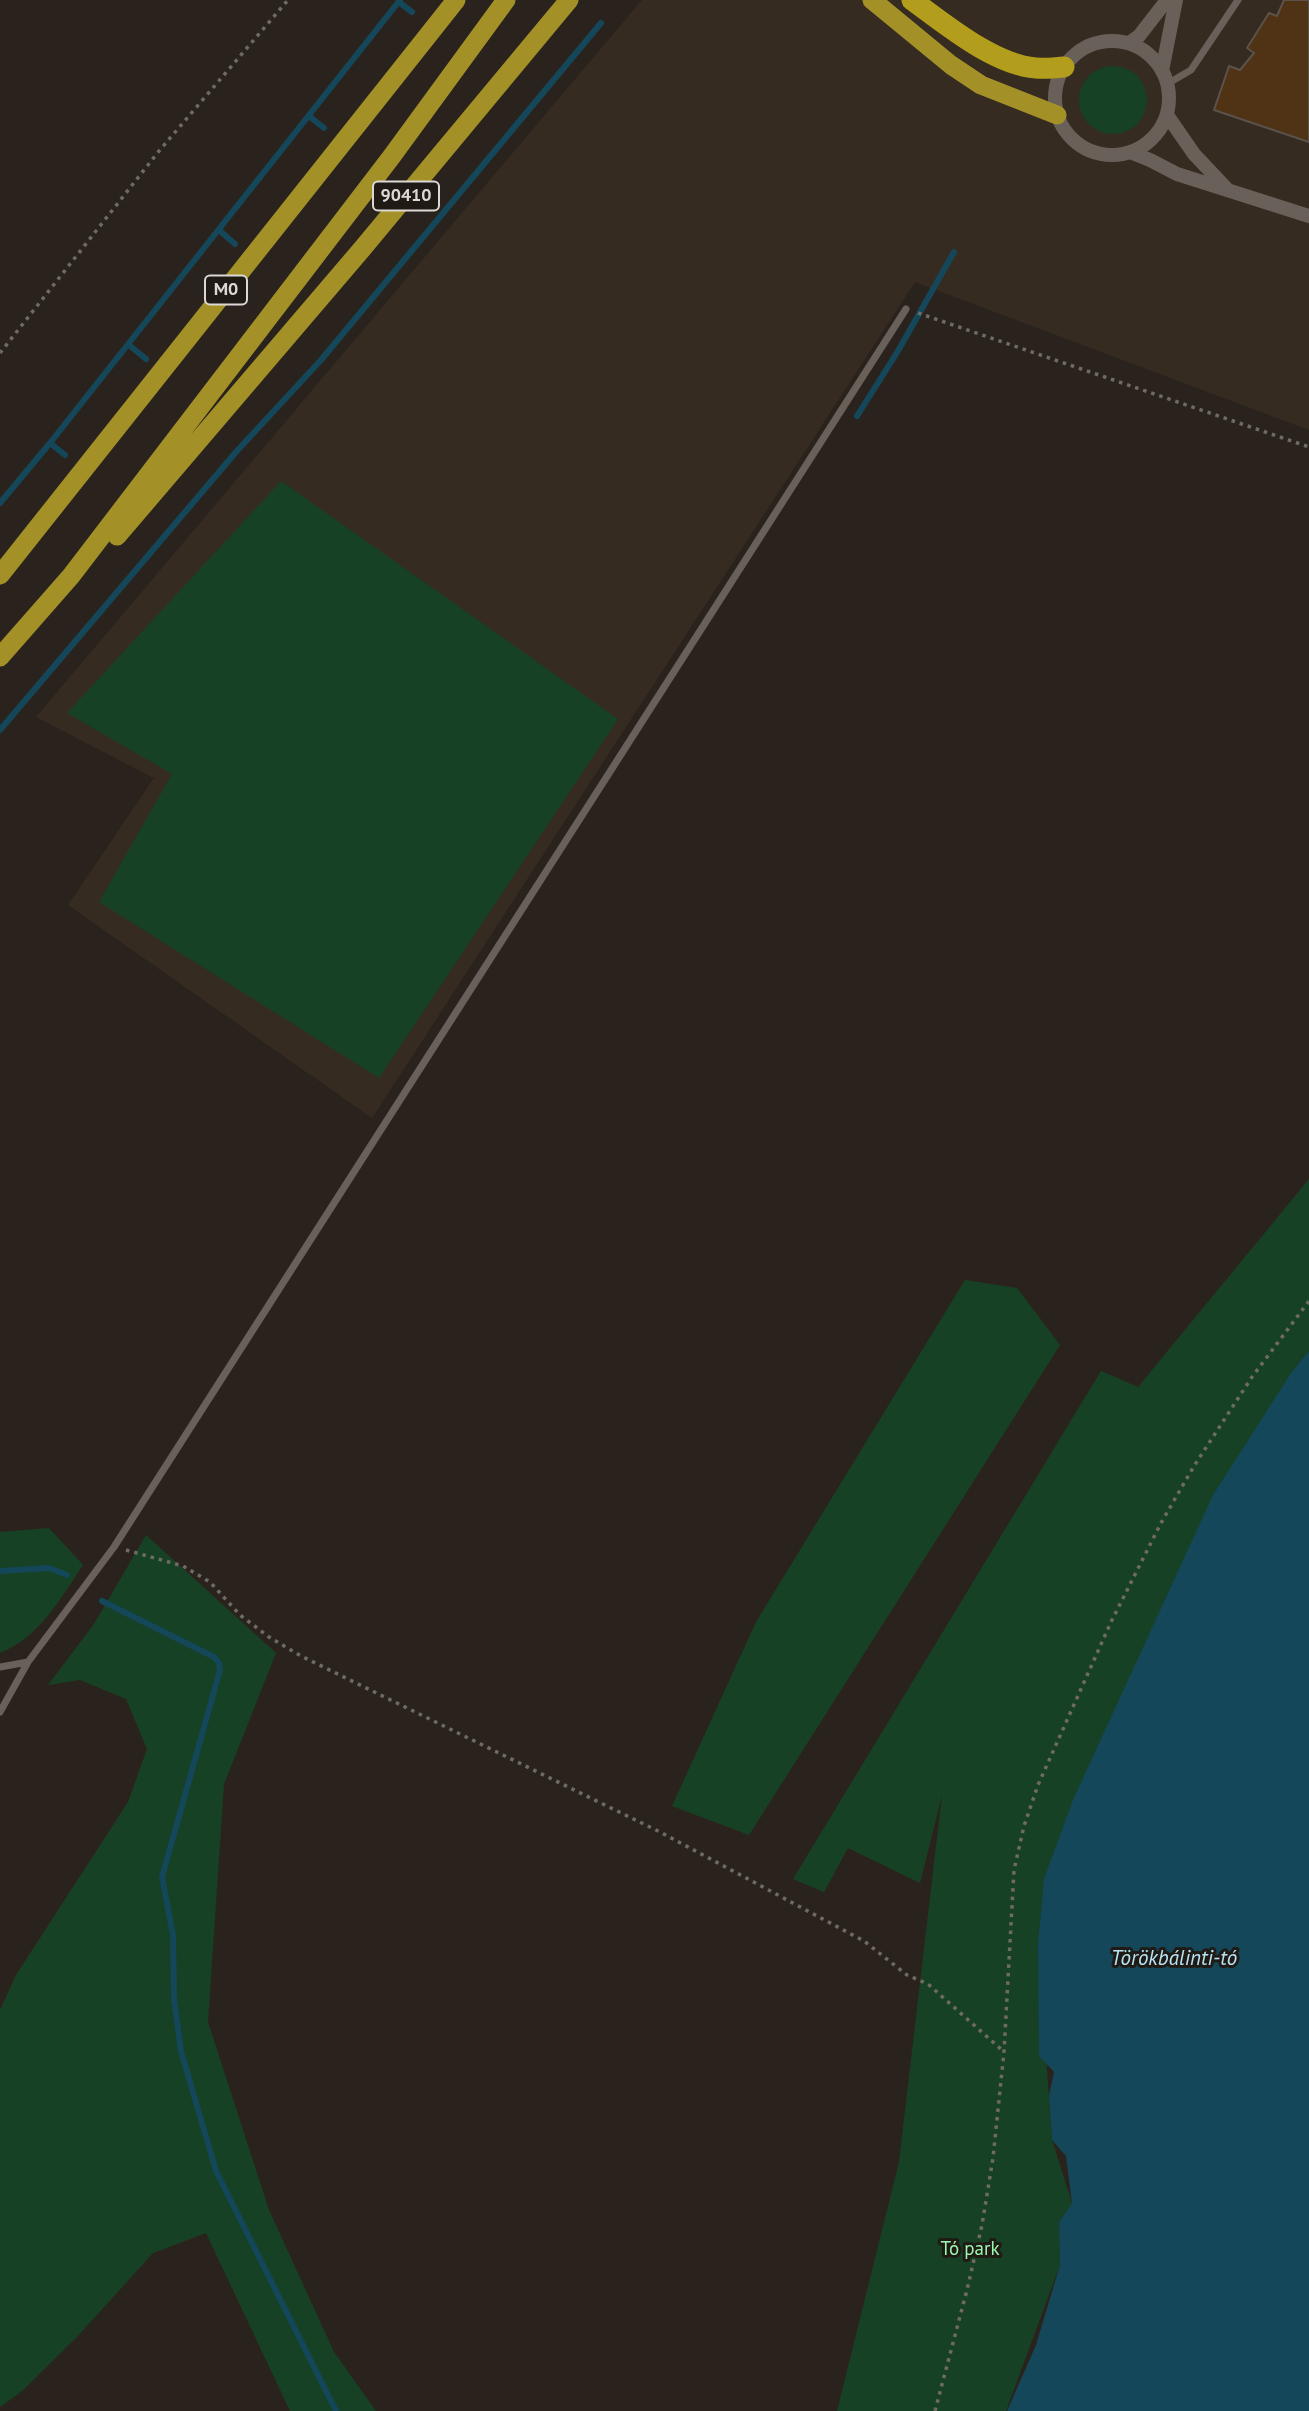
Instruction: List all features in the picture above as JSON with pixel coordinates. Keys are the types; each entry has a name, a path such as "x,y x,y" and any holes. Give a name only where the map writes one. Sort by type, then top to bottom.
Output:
{"highway":[{"name":"M0","path":"0,575 456,0"},
{"name":"M0","path":"0,657 71,576 392,156 506,0"},
{"name":"90410","path":"71,576 121,532 569,0"},
{"path":"872,0 951,65 981,85 1057,115"},
{"path":"912,0 960,34 1005,60 1034,68 1063,67"}],"street":[{"path":"1129,43 1139,36 1167,0"},
{"path":"1165,77 1142,49 1113,40 1096,43 1083,48 1063,67 1055,90 1057,115 1070,137 1092,152 1105,155 1130,152 1146,144 1159,131 1167,115 1169,99 1165,77 1176,0"},
{"path":"1167,115 1194,154 1227,189"},
{"path":"1130,152 1177,174 1309,216"}],"lane":[{"path":"1165,77 1191,70 1238,0"},
{"path":"0,1712 28,1662 114,1547 906,309"},
{"path":"0,1667 28,1662"}],"path":[{"path":"0,353 159,151 288,0"},
{"path":"923,315 1309,447"},
{"path":"935,2411 982,2225 993,2158 1004,2052 1014,1870 1024,1826 1038,1785 1111,1622 1161,1523 1194,1466 1252,1377 1309,1301"},
{"path":"114,1547 183,1566 210,1582 240,1615 269,1637 302,1656 660,1832 864,1941 907,1975 928,1984 1004,2052"}],"shaded area":[{"path":"642,0 1309,0 1309,430 915,282 372,1118 68,905 154,778 36,717"}],"green space":[{"path":"1113,66 1126,68 1137,76 1145,87 1145,113 1137,124 1126,132 1113,134 1100,132 1089,124 1081,113 1079,100 1081,87 1089,76 1100,68"},
{"path":"281,481 618,719 379,1078 99,902 172,774 67,713"},
{"name":"Tó park","path":"1309,1179 1309,1351 1291,1373 1038,1945 1052,2140 1072,2203 1059,2222 1060,2265 1006,2411 837,2411 899,2162 942,1795 920,1883 848,1848 824,1892 793,1879 1101,1371 1138,1387"},
{"path":"965,1280 1017,1288 1060,1345 749,1835 672,1806 756,1622"},
{"path":"49,1528 83,1565 38,1627 14,1646 0,1653 0,1532"},
{"path":"146,1535 276,1653 224,1784 208,2022 269,2210 334,2352 376,2411 290,2411 206,2233 153,2253 76,2338 22,2391 0,2407 0,2010 16,1975 128,1802 147,1749 126,1699 80,1680 48,1685 94,1624"}],"water":[{"name":"Törökbálinti-tó","path":"1309,1351 1309,2411 1007,2411 1036,2345 1060,2265 1059,2222 1072,2203 1066,2156 1052,2140 1049,2096 1054,2072 1039,2056 1038,1945 1044,1879 1073,1800 1213,1495 1291,1373"}],"building":[{"path":"1284,0 1309,0 1309,142 1214,110 1229,66 1240,70 1254,53 1247,48 1269,13 1277,16"}],"waterway":[{"path":"0,503 400,0"},
{"path":"399,2 412,12"},
{"path":"0,730 236,452 321,360 601,23"},
{"path":"309,116 324,128"},
{"path":"219,230 235,244"},
{"path":"857,416 898,351 954,252"},
{"path":"129,345 146,359"},
{"path":"50,443 65,455"},
{"path":"0,1571 49,1568 67,1575"},
{"path":"102,1601 214,1657 219,1663 220,1670 162,1877 173,1935 174,1999 181,2051 216,2171 336,2411"}]}
